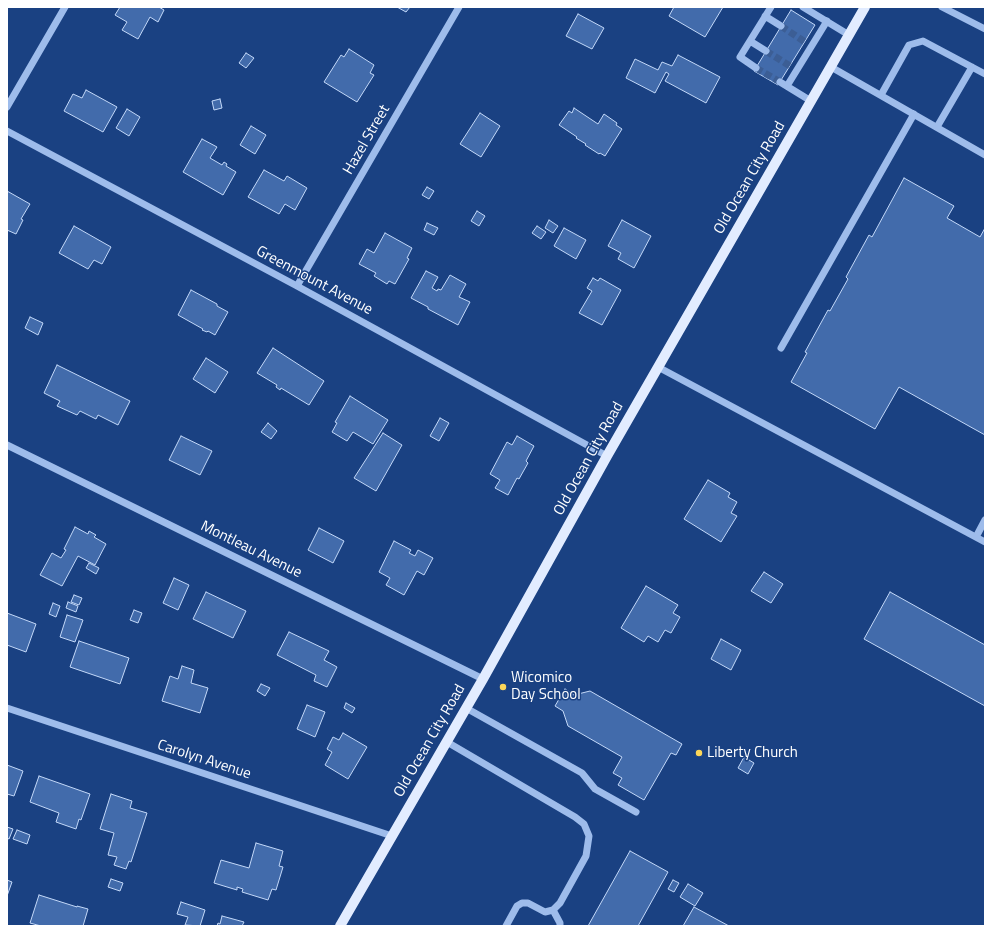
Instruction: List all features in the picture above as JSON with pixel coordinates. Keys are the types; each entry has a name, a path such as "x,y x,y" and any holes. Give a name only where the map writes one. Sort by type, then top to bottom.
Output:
{"main road":[{"name":"Old Ocean City Road","path":"340,926 447,742 607,456 865,7"}],"street":[{"path":"7,107 65,7"},
{"name":"Hazel Street","path":"296,286 459,7"},
{"path":"756,68 740,58 771,7"},
{"path":"803,7 849,35"},
{"path":"942,7 985,29"},
{"path":"765,16 781,26"},
{"path":"787,86 827,21"},
{"path":"750,41 766,51"},
{"path":"881,95 909,45 923,41 985,74"},
{"path":"805,42 812,46"},
{"path":"790,66 797,71"},
{"path":"831,67 985,155"},
{"path":"937,127 972,67"},
{"path":"780,82 811,102"},
{"path":"781,348 914,114"},
{"name":"Greenmount Avenue","path":"7,131 296,286 607,456"},
{"path":"658,367 985,542"},
{"name":"Montleau Avenue","path":"7,445 482,679"},
{"path":"976,537 985,520"},
{"name":"Carolyn Avenue","path":"7,708 392,836"},
{"path":"466,708 582,773 595,789 636,812"},
{"path":"447,742 575,817 584,824 589,836 586,856 560,903 553,910 545,912 528,903 522,902 517,906 506,926"},
{"path":"553,910 560,922 560,926"}],"building":[{"path":"120,7 159,7 164,10 158,22 150,17 138,39 122,30 127,22 115,15"},
{"path":"397,7 410,7 406,12"},
{"path":"674,7 723,7 705,37 669,16"},
{"path":"791,10 815,25 778,85 754,71"},
{"path":"578,14 604,28 592,49 566,36"},
{"path":"349,49 374,65 370,73 374,75 357,102 324,82 341,55 344,57"},
{"path":"246,53 254,58 246,68 239,63"},
{"path":"678,55 720,77 706,103 665,81 669,74 666,72 655,93 626,78 635,59 658,70 662,62 672,66"},
{"path":"86,90 117,107 103,132 64,111 73,94 82,98"},
{"path":"220,99 222,108 214,110 212,101"},
{"path":"574,108 598,124 604,114 617,123 616,125 622,129 605,156 585,145 586,144 576,138 577,137 559,125 569,111 572,113"},
{"path":"127,109 140,117 129,136 116,128"},
{"path":"480,113 500,126 481,157 460,144"},
{"path":"251,126 266,135 255,154 240,145"},
{"path":"202,139 217,147 210,158 222,165 224,162 227,164 226,166 236,172 223,195 183,172"},
{"path":"264,170 284,181 287,176 307,188 295,210 285,204 279,214 248,197"},
{"path":"904,178 954,206 947,218 980,237 985,228 985,435 899,387 875,429 791,382 807,353 805,352 828,310 830,311 848,279 846,277 869,235 872,237"},
{"path":"427,187 434,191 429,199 422,195"},
{"path":"7,191 30,204 21,219 23,220 16,234 7,230"},
{"path":"477,211 485,216 479,226 471,221"},
{"path":"549,220 558,226 553,233 545,228"},
{"path":"622,220 651,236 634,268 618,259 621,253 608,246"},
{"path":"427,223 438,228 434,235 424,230"},
{"path":"74,226 111,247 102,264 94,260 88,269 59,253"},
{"path":"537,226 546,232 541,239 532,233"},
{"path":"564,228 586,240 576,259 554,246"},
{"path":"385,233 412,248 407,258 409,259 395,284 389,281 387,284 374,276 376,273 359,264 367,249 374,253"},
{"path":"426,271 438,277 432,288 437,291 438,289 441,290 450,275 466,284 459,297 470,302 458,325 411,298"},
{"path":"593,278 598,281 600,278 621,290 602,325 579,313 592,291 587,288"},
{"path":"191,290 217,304 217,306 228,312 215,335 208,331 202,330 203,329 178,315"},
{"path":"30,317 43,323 38,335 25,328"},
{"path":"273,348 324,381 309,405 281,388 280,390 276,387 277,385 257,373"},
{"path":"206,358 228,372 215,393 193,379"},
{"path":"57,365 130,401 118,425 98,415 96,419 80,411 77,415 57,406 60,401 44,393"},
{"path":"350,396 388,420 373,444 353,432 347,441 332,432 337,423 335,422"},
{"path":"440,418 449,423 439,441 430,436"},
{"path":"268,423 277,431 271,439 261,432"},
{"path":"383,433 402,445 376,491 354,478"},
{"path":"181,436 212,451 200,475 169,460"},
{"path":"517,436 534,446 526,461 528,463 519,479 517,478 508,495 495,488 500,480 490,474 507,442 512,445"},
{"path":"708,480 730,493 728,497 737,502 731,513 737,516 721,542 684,519"},
{"path":"75,527 88,534 89,531 96,535 94,537 106,544 95,565 78,556 62,586 40,575 52,553 61,558 66,550 64,549"},
{"path":"319,528 344,541 333,563 308,550"},
{"path":"394,541 411,550 409,553 415,556 418,550 433,558 424,575 417,571 404,595 386,585 390,578 379,572"},
{"path":"89,563 99,568 96,574 86,568"},
{"path":"764,572 783,584 771,603 751,591"},
{"path":"174,578 189,585 178,610 163,603"},
{"path":"646,586 678,605 673,613 680,617 671,633 665,630 658,642 648,636 644,642 621,628"},
{"path":"206,592 246,611 233,638 193,619"},
{"path":"890,592 985,645 985,706 864,639"},
{"path":"74,595 82,598 79,605 71,602"},
{"path":"68,602 78,606 76,612 66,608"},
{"path":"53,603 60,606 56,617 49,614"},
{"path":"134,610 142,613 138,623 130,620"},
{"path":"7,613 36,624 26,652 7,645"},
{"path":"67,615 83,620 75,642 60,637"},
{"path":"289,632 329,651 324,660 337,667 327,687 314,681 316,675 277,655"},
{"path":"721,639 741,650 731,670 711,659"},
{"path":"79,641 129,658 120,684 70,667"},
{"path":"182,666 194,670 191,683 208,688 200,713 162,701 170,676 178,679"},
{"path":"261,684 270,688 265,696 257,691"},
{"path":"565,689 574,695 590,691 682,744 676,755 671,753 644,800 618,785 622,778 613,773 622,757 568,726 563,711 555,706"},
{"path":"346,703 355,708 352,713 344,708"},
{"path":"307,705 325,712 315,737 297,729"},
{"path":"343,733 367,747 348,779 325,765 332,752 327,749 333,737 339,740"},
{"path":"744,757 754,763 748,774 738,768"},
{"path":"7,765 23,771 14,796 7,794"},
{"path":"39,776 90,794 81,820 79,819 76,829 56,822 59,813 30,802"},
{"path":"111,794 132,801 130,808 147,813 131,862 129,861 126,869 114,865 117,857 108,855 114,833 100,829"},
{"path":"7,827 13,829 9,839 7,838"},
{"path":"17,830 30,835 27,844 13,839"},
{"path":"256,843 283,851 279,866 283,867 276,890 272,889 268,900 242,892 243,889 237,887 237,890 214,883 221,860 249,868"},
{"path":"630,851 668,872 638,926 588,926"},
{"path":"111,879 123,883 120,891 108,887"},
{"path":"7,880 12,882 7,896"},
{"path":"673,880 679,883 674,892 668,889"},
{"path":"688,884 703,893 695,906 680,897"},
{"path":"39,895 88,909 83,926 41,926 30,923"},
{"path":"181,902 205,910 200,926 185,925 188,917 177,914"},
{"path":"694,907 729,926 683,926"},
{"path":"222,916 244,922 242,926 217,926 218,923 220,924"}],"tunnel":[{"path":"781,26 805,42"},
{"path":"766,51 790,66"},
{"path":"756,68 780,82"}],"place":[{"name":"Wicomico Day School","path":"503,687"},
{"name":"Liberty Church","path":"699,753"}]}
